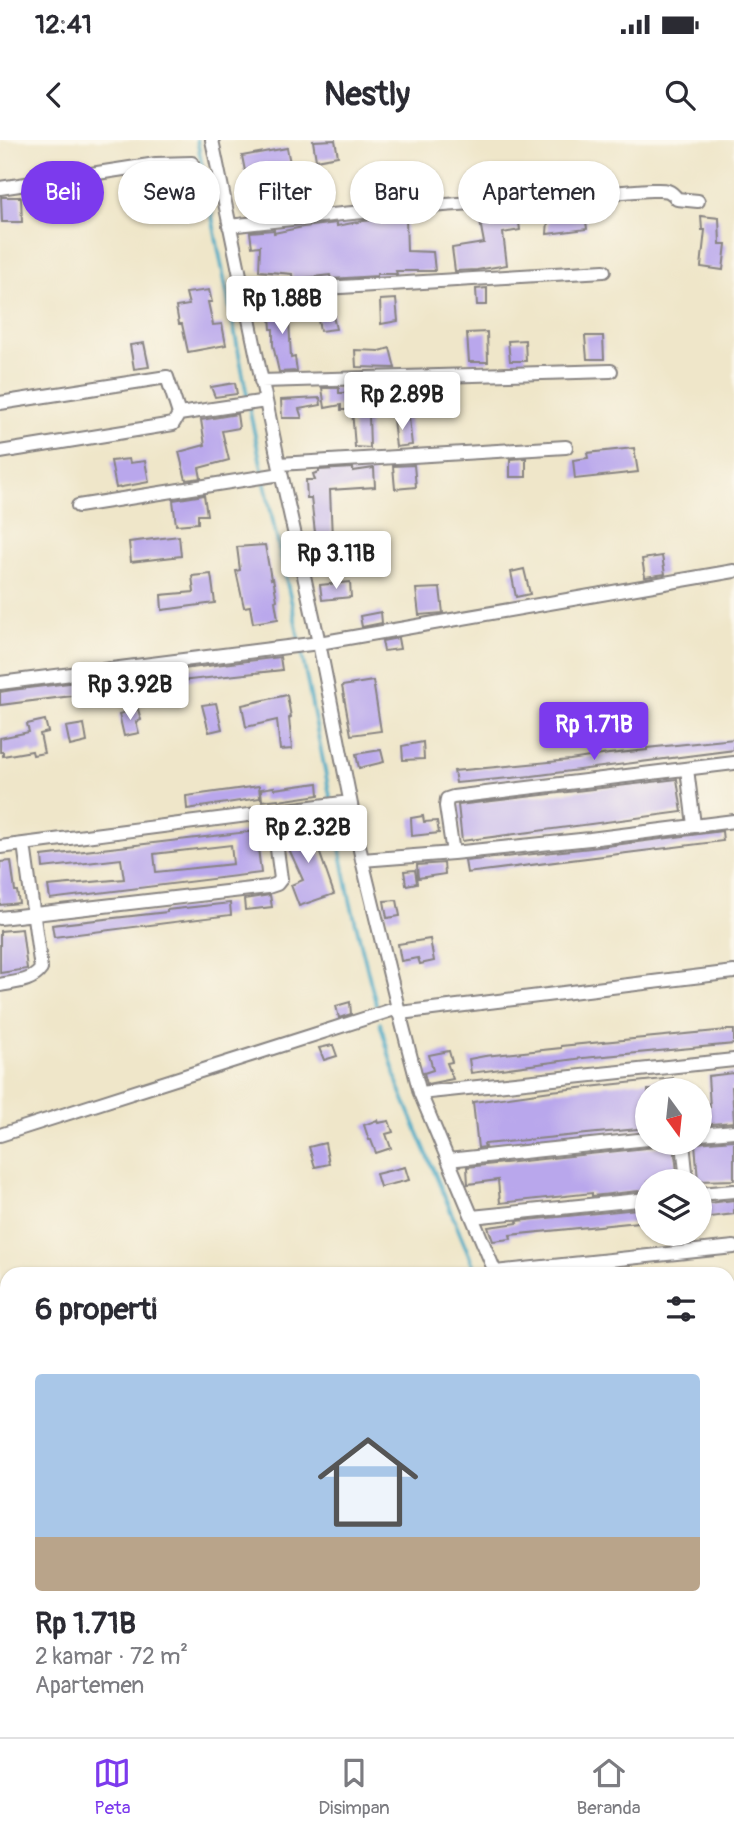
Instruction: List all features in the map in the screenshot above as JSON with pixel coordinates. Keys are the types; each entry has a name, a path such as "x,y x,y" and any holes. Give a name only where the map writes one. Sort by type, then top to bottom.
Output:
{"street":[{"path":"212,140 261,381 261,402 315,643 346,803 420,1093 493,1267"},
{"path":"0,188 118,170"},
{"path":"229,226 361,211 652,190 668,190 677,199 698,201"},
{"path":"243,297 308,289 604,271"},
{"path":"261,381 611,371"},
{"path":"0,402 167,377 179,414 173,424 0,452"},
{"path":"179,414 261,402"},
{"path":"78,506 255,479 278,471 566,447"},
{"path":"0,683 315,643 734,571"},
{"path":"453,853 447,799 453,797 734,763"},
{"path":"687,769 694,825"},
{"path":"0,847 346,803"},
{"path":"0,918 277,884 281,878 272,812"},
{"path":"362,860 590,839 734,821"},
{"path":"0,985 30,979 39,974 41,969 24,844"},
{"path":"0,1135 399,1011 734,972"},
{"path":"420,1093 734,1060"},
{"path":"712,1133 734,1131"},
{"path":"448,1160 635,1140"},
{"path":"712,1193 734,1191"},
{"path":"472,1217 635,1200"},
{"path":"551,1267 734,1247"}],"building":[{"path":"335,140 338,156 316,160 313,141"},
{"path":"287,148 290,161 243,161 242,156"},
{"path":"1,197 21,197 21,222 2,222"},
{"path":"701,216 719,218 720,244 726,244 723,270 701,267 705,230 702,230"},
{"path":"337,223 337,226 350,224 406,224 407,251 433,252 435,271 396,271 397,274 331,279 330,275 293,282 292,274 259,271 260,246 252,247 250,232 274,230 274,233"},
{"path":"480,224 519,224 520,230 503,233 507,265 455,271 452,248 484,243"},
{"path":"548,224 586,224 587,229 547,234"},
{"path":"487,288 487,305 477,305 476,289"},
{"path":"209,290 212,302 208,302 213,325 222,324 226,345 188,352 176,307 189,305 186,293"},
{"path":"396,299 398,321 381,324 380,300"},
{"path":"288,301 291,358 295,357 297,371 279,372 269,303"},
{"path":"331,307 336,329 320,331 316,309"},
{"path":"487,332 488,362 469,362 467,333"},
{"path":"585,336 603,336 604,359 587,359"},
{"path":"525,340 526,361 510,361 508,341"},
{"path":"144,343 149,367 134,369 130,345"},
{"path":"390,348 395,368 356,367 355,350 380,351"},
{"path":"235,383 237,394 215,397 211,387"},
{"path":"396,386 396,411 369,414 370,448 355,447 352,410 341,410 341,405 325,408 322,388 339,388 339,393 363,393 361,388"},
{"path":"320,398 321,405 299,409 302,418 282,418 281,400"},
{"path":"237,414 239,428 222,431 229,460 199,468 201,478 186,480 179,452 205,445 201,420"},
{"path":"409,418 412,445 396,447 393,419"},
{"path":"634,448 638,472 575,479 573,460 588,458 587,453"},
{"path":"526,458 526,477 510,477 510,459"},
{"path":"129,459 130,463 145,461 149,482 116,488 111,461"},
{"path":"414,465 416,487 395,489 393,466"},
{"path":"353,468 353,471 374,468 375,487 330,490 332,538 341,536 344,555 315,561 310,542 316,541 306,480 315,480 313,474 319,470"},
{"path":"204,495 207,515 198,515 198,523 176,525 173,500"},
{"path":"179,536 181,556 131,562 129,542"},
{"path":"265,545 277,600 278,619 253,623 250,606 244,607 236,571 240,570 237,547"},
{"path":"662,556 665,574 645,577 642,559"},
{"path":"524,569 530,594 516,597 511,572"},
{"path":"211,574 215,603 162,610 161,595 194,592 192,576"},
{"path":"350,582 351,597 322,600 320,585"},
{"path":"440,588 443,613 419,615 416,589"},
{"path":"381,612 382,623 362,627 360,616"},
{"path":"398,638 400,649 384,651 382,641"},
{"path":"280,657 282,670 124,687 0,705 0,692"},
{"path":"373,681 381,731 351,735 342,686"},
{"path":"287,695 292,749 280,750 277,720 246,727 242,705"},
{"path":"216,703 222,729 209,732 202,705"},
{"path":"138,709 141,720 136,722 139,733 124,736 119,714"},
{"path":"45,720 48,732 40,734 44,753 33,755 32,751 3,756 3,752 0,752 0,738 29,732 27,724"},
{"path":"84,724 87,742 70,746 66,727"},
{"path":"734,739 734,750 532,776 456,783 454,771 570,760 647,748"},
{"path":"423,742 424,759 403,760 402,746"},
{"path":"381,750 384,762 359,768 356,754"},
{"path":"677,779 682,812 462,841 458,805"},
{"path":"318,783 319,795 262,801 261,789"},
{"path":"259,786 260,798 187,809 186,796"},
{"path":"423,816 424,822 437,821 439,833 412,836 411,818"},
{"path":"309,822 334,894 299,906 291,885 303,880 283,832"},
{"path":"256,831 261,873 50,899 48,886 124,879 121,859 43,868 42,856","holes":["231,845 233,864 156,872 154,854"]},
{"path":"722,831 723,841 467,873 465,861 591,848"},
{"path":"11,861 19,903 0,905 0,862"},
{"path":"444,863 445,874 418,878 417,865"},
{"path":"415,870 417,883 406,885 404,871"},
{"path":"270,895 272,907 245,910 244,899"},
{"path":"397,900 400,916 387,918 384,901"},
{"path":"230,903 231,915 54,937 52,925 167,912"},
{"path":"22,929 27,969 0,973 0,931"},
{"path":"430,939 434,961 420,964 418,958 401,961 398,944"},
{"path":"350,1002 351,1014 339,1018 336,1006"},
{"path":"734,1030 734,1044 583,1058 471,1073 469,1059 561,1046"},
{"path":"333,1045 337,1056 324,1060 319,1048"},
{"path":"449,1051 452,1062 447,1063 453,1079 427,1084 424,1073 433,1070 429,1055"},
{"path":"734,1073 734,1122 712,1124 712,1078 708,1076"},
{"path":"635,1082 635,1129 484,1144 485,1147 478,1148 473,1102"},
{"path":"377,1120 378,1123 389,1121 393,1132 386,1134 391,1148 376,1153 364,1125"},
{"path":"734,1140 734,1180 712,1181 712,1169 697,1169 696,1155 712,1155 712,1142"},
{"path":"325,1143 329,1164 315,1167 309,1147"},
{"path":"635,1149 635,1155 675,1155 677,1169 635,1169 635,1191 500,1203 498,1180 468,1184 467,1167"},
{"path":"405,1167 409,1180 380,1187 376,1174"},
{"path":"734,1200 734,1214 712,1217 712,1203"},
{"path":"635,1209 635,1222 510,1235 511,1239 493,1241 488,1227 518,1223 517,1221"}],"waterway":[{"path":"197,140 248,400"},
{"path":"249,407 331,801"},
{"path":"332,808 350,900 376,1004"},
{"path":"380,1023 398,1085 474,1267"}]}
